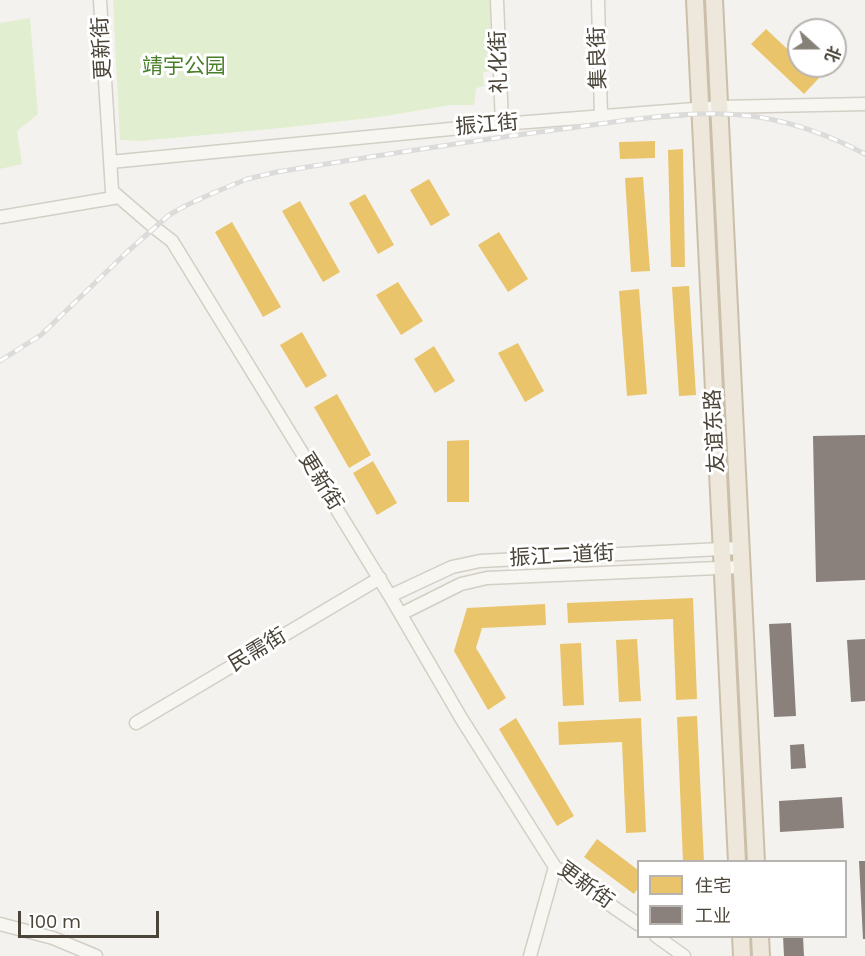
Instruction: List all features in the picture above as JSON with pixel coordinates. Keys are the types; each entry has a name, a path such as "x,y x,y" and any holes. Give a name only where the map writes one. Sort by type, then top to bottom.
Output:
{"highway":[{"name":"友谊东路","path":"695,0 737,860"},
{"name":"友谊东路","path":"714,0 756,860"},
{"path":"741,938 742,956"},
{"path":"760,938 761,956"}],"street":[{"name":"更新街","path":"100,0 110,162 116,194 172,241 380,578 461,718 555,867 637,923"},
{"name":"礼化街","path":"497,0 502,124"},
{"name":"集良街","path":"598,0 601,116"},
{"name":"振江街","path":"110,162 601,116 720,107 865,104"},
{"path":"0,212 116,194"},
{"path":"0,217 116,194"},
{"name":"振江二道街","path":"390,596 452,567 480,561 741,548"},
{"name":"振江二道街","path":"401,614 461,584 487,578 741,567"},
{"name":"民需街","path":"135,723 380,578"},
{"path":"530,956 555,867"},
{"path":"0,924 53,938 96,956"},
{"path":"659,938 684,956"}],"green space":[{"name":"靖宇公园","path":"113,0 490,0 491,71 483,72 484,86 476,88 474,105 450,105 386,116 291,127 140,141 120,140"},
{"path":"30,18 38,114 17,131 22,164 0,169 0,23"}],"building: 住宅":[{"path":"766,29 787,49 787,78 751,44"},
{"path":"787,78 819,78 804,94"},
{"path":"655,141 655,158 620,159 619,142"},
{"path":"683,149 685,267 671,267 668,150"},
{"path":"643,177 650,271 631,272 625,178"},
{"path":"429,179 450,215 431,226 410,190"},
{"path":"365,194 394,245 378,254 349,203"},
{"path":"300,201 340,272 323,282 282,211"},
{"path":"232,222 281,307 263,317 215,232"},
{"path":"499,232 528,279 508,292 478,245"},
{"path":"398,282 423,321 401,335 376,295"},
{"path":"689,286 696,395 679,396 672,287"},
{"path":"639,289 647,394 627,396 619,291"},
{"path":"302,332 327,376 306,388 280,345"},
{"path":"518,343 544,391 525,402 498,353"},
{"path":"434,346 455,381 435,393 414,359"},
{"path":"337,394 371,455 349,468 314,407"},
{"path":"469,440 469,502 447,502 447,441"},
{"path":"373,461 397,503 377,515 353,473"},
{"path":"693,598 697,699 676,700 673,619 568,623 567,603"},
{"path":"545,604 546,625 482,628 476,648 506,698 488,710 454,651 467,608"},
{"path":"637,639 641,701 619,702 616,640"},
{"path":"581,643 584,705 563,706 560,644"},
{"path":"697,716 704,860 683,860 677,717"},
{"path":"516,718 574,816 557,826 499,729"},
{"path":"641,718 646,832 626,833 622,742 559,745 558,722"},
{"path":"597,839 637,869 637,890 634,894 584,857"}],"building: 工业":[{"path":"865,435 865,580 816,582 813,436"},
{"path":"791,623 796,716 774,717 769,624"},
{"path":"865,639 865,701 851,702 847,640"},
{"path":"804,744 806,768 791,769 790,745"},
{"path":"842,797 844,828 780,832 779,801"},
{"path":"859,861 865,861 865,939 863,939"},
{"path":"783,938 803,938 804,956 784,956"}],"railway":[{"path":"0,361 41,335 169,215 247,179 277,172 459,143 687,114 758,117 786,123 839,141 865,154"}]}
